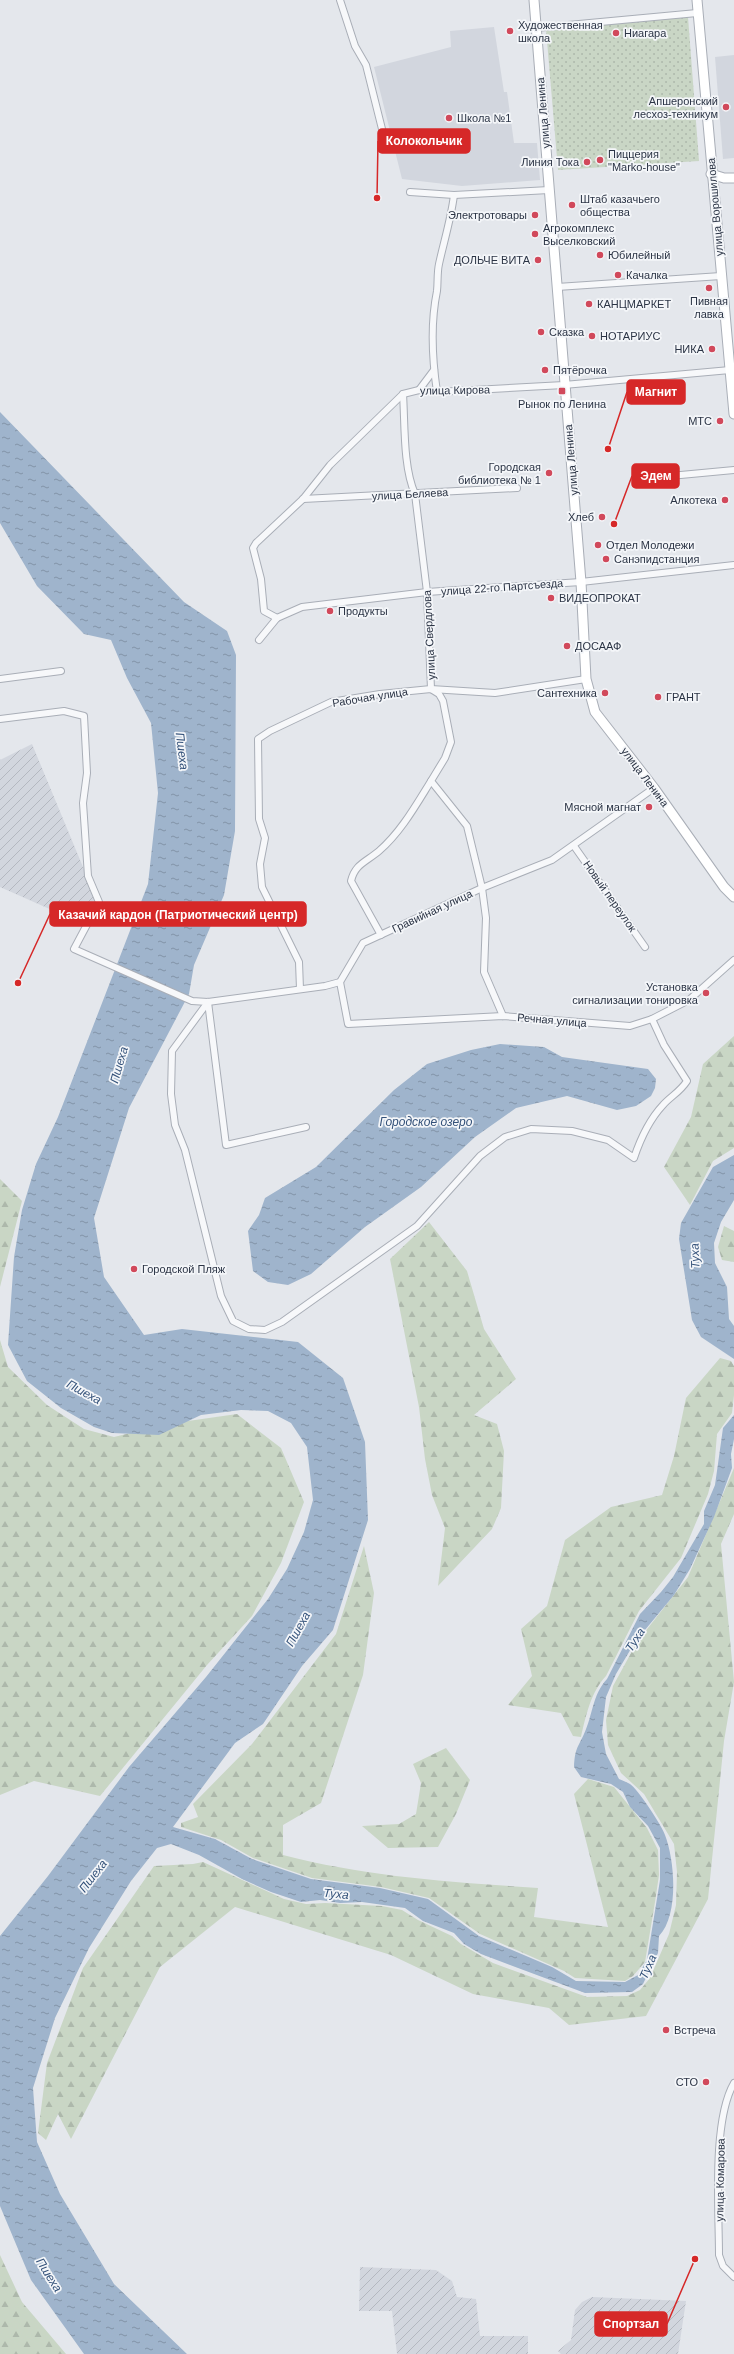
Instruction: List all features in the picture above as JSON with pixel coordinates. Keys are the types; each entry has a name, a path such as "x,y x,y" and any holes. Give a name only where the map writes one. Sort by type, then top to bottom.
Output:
{"main road":[{"name":"улица Ленина","path":"534,0 581,582 586,679 595,712 654,788 724,887 734,897"},
{"name":"улица Ворошилова","path":"697,0 711,174 734,414"},
{"path":"711,174 724,178 734,178"}],"street":[{"path":"340,0 355,46 366,65 385,141"},
{"path":"536,28 697,13"},
{"path":"410,192 454,195 549,190"},
{"path":"437,392 431,321 437,291 438,265 450,226 454,195"},
{"path":"557,287 721,276"},
{"path":"420,390 434,370"},
{"name":"улица Кирова","path":"403,394 420,390 437,392 564,386 730,370"},
{"path":"277,618 264,611 261,579 253,548 256,543 303,499 330,465 403,394"},
{"name":"улица Свердлова","path":"381,935 351,881 354,870 380,850 403,825 445,758 451,742 443,701 439,694 431,689 427,592 415,494 411,485 408,464 403,394"},
{"path":"638,479 734,470"},
{"name":"улица Беляева","path":"303,499 517,488"},
{"name":"улица 22-го Партсъезда","path":"259,640 277,618 302,607 427,592 581,582 734,565"},
{"path":"0,680 61,671"},
{"name":"Рабочая улица","path":"300,989 299,962 262,887 260,864 265,838 259,819 258,739 270,731 331,702 380,694 431,689 495,693 586,679"},
{"path":"0,719 64,711 84,716 87,773 83,803 88,876 99,902 74,949 192,1001 208,1002 325,986 340,982"},
{"path":"431,781 467,826 482,888 486,918 484,972 503,1016"},
{"name":"Гравийная улица","path":"340,982 363,943 482,888 552,860 574,846 654,788"},
{"name":"Новый переулок","path":"574,846 645,947"},
{"name":"Речная улица","path":"340,982 348,1024 503,1016 630,1026 652,1019 689,1000 734,960"},
{"path":"208,1002 172,1052 171,1094 175,1125 185,1150 221,1296 233,1321 249,1329 265,1330 282,1322 312,1302 417,1226 480,1156 505,1137 531,1129 572,1131 608,1140 634,1158 640,1140 661,1107 680,1092 687,1081 664,1046 652,1019"},
{"path":"208,1002 226,1145 306,1126"},
{"name":"улица Комарова","path":"732,2276 723,2266 719,2254 719,2144 729,2092 734,2083"}],"shaded area":[{"name":"Школа №1","path":"494,27 504,92 507,92 514,143 537,143 540,180 462,186 402,179 374,67 451,47 450,31"},
{"name":"Апшеронский лесхоз-техникум","path":"734,55 734,158 723,159 715,57"},
{"path":"32,744 100,908 72,919 0,887 0,760"},
{"path":"360,2267 436,2270 452,2281 457,2297 476,2299 480,2336 528,2336 528,2354 397,2354 392,2311 359,2311"},
{"path":"592,2297 686,2301 678,2354 561,2354 558,2351 571,2340 575,2310 582,2302"}],"green space":[{"path":"688,17 699,161 558,170 546,29"},
{"path":"734,1036 734,1148 713,1161 690,1205 664,1167 691,1117 703,1064"},
{"path":"0,1179 22,1201 0,1287"},
{"path":"429,1222 467,1271 484,1329 516,1379 474,1415 497,1424 504,1451 501,1508 492,1529 438,1586 445,1528 432,1495 425,1459 419,1407 390,1259"},
{"path":"724,1226 734,1231 734,1262 722,1260 718,1247"},
{"path":"0,1340 8,1367 47,1405 84,1429 114,1437 167,1424 237,1414 281,1448 304,1502 281,1563 252,1616 207,1665 100,1796 34,1781 0,1795"},
{"path":"720,1358 731,1361 734,1366 734,1395 732,1413 717,1434 714,1471 708,1494 681,1558 639,1611 606,1676 596,1689 587,1712 581,1737 573,1736 561,1713 508,1705 532,1676 521,1629 547,1606 565,1540 611,1507 662,1495 674,1456 686,1398"},
{"path":"734,1468 734,1514 721,1544 734,1682 724,1741 708,1899 646,2016 569,2025 549,2008 473,1994 391,1955 235,1907 160,1967 71,2139 58,2114 46,2140 38,2133 47,2063 83,1968 154,1866 203,1862 284,1899 306,1904 325,1903 382,1906 402,1910 418,1920 452,1936 461,1944 493,1963 587,1997 627,1996 640,1990 650,1978 669,1934 676,1905 677,1872 674,1844 644,1794 621,1773 608,1745 606,1720 613,1686 637,1642 688,1577"},
{"path":"364,1546 374,1593 363,1675 321,1803 283,1825 283,1855 346,1869 378,1874 442,1881 538,1888 534,1917 608,1927 574,1794 588,1779 614,1787 647,1828 658,1850 659,1875 645,1962 633,1976 625,1981 575,1978 564,1971 480,1934 429,1898 381,1887 312,1878 253,1858 221,1840 181,1827 181,1823 198,1817 193,1804 252,1744 336,1634"},
{"path":"446,1748 470,1780 456,1814 438,1847 388,1848 362,1826 399,1824 416,1814 421,1783 413,1764"},
{"path":"0,2255 22,2302 66,2354 0,2354"}],"water":[{"path":"0,412 184,602 227,631 236,655 235,831 224,895 194,965 189,994 129,1108 94,1218 104,1277 144,1335 182,1329 298,1342 343,1378 365,1442 368,1520 333,1630 302,1666 263,1724 235,1743 173,1827 215,1839 252,1859 311,1879 380,1888 428,1899 479,1936 552,1967 576,1981 625,1982 638,1975 647,1960 660,1880 660,1848 648,1826 630,1807 623,1792 611,1784 581,1777 574,1767 575,1756 587,1727 598,1692 607,1679 640,1614 673,1577 704,1524 704,1511 715,1485 723,1428 734,1415 734,1439 731,1454 732,1468 714,1517 690,1569 674,1595 635,1642 616,1674 606,1697 602,1732 606,1754 619,1779 629,1783 633,1787 655,1816 665,1835 673,1873 670,1915 659,1936 658,1953 643,1984 632,1992 585,1993 481,1954 464,1944 454,1933 423,1921 405,1908 362,1902 340,1903 320,1900 301,1902 271,1892 242,1879 199,1855 171,1844 157,1848 131,1881 89,1948 55,2018 33,2088 37,2142 60,2194 114,2284 187,2354 84,2354 31,2280 0,2206 0,1936 48,1876 129,1767 206,1677 268,1599 287,1569 304,1532 313,1500 307,1447 291,1423 268,1411 241,1410 201,1415 159,1435 112,1433 94,1427 61,1408 27,1381 8,1345 14,1257 22,1210 36,1164 58,1117 148,884 158,793 151,723 127,678 111,640 84,634 37,586 0,523"},
{"name":"Городское озеро","path":"500,1044 544,1047 562,1057 648,1069 656,1079 655,1088 651,1096 636,1106 617,1110 567,1096 516,1108 475,1137 421,1187 365,1227 311,1274 288,1285 268,1282 253,1271 248,1231 259,1215 265,1198 316,1167 394,1090 427,1064 471,1050"},
{"name":"Туха","path":"734,1155 734,1200 721,1222 714,1243 715,1263 727,1287 729,1319 734,1326 734,1359 701,1337 692,1320 679,1239 681,1223 713,1167"}],"place":[{"name":"Художественная школа","path":"510,31"},
{"name":"Ниагара","path":"616,33"},
{"name":"Апшеронский лесхоз-техникум","path":"726,107"},
{"name":"Школа №1","path":"449,118"},
{"name":"Пиццерия \"Marko-house\"","path":"600,160"},
{"name":"Линия Тока","path":"587,162"},
{"name":"Колокольчик","path":"377,198"},
{"name":"Штаб казачьего общества","path":"572,205"},
{"name":"Электротовары","path":"535,215"},
{"name":"Агрокомплекс Выселковский","path":"535,234"},
{"name":"Юбилейный","path":"600,255"},
{"name":"ДОЛЬЧЕ ВИТА","path":"538,260"},
{"name":"Качалка","path":"618,275"},
{"name":"Пивная лавка","path":"709,288"},
{"name":"КАНЦМАРКЕТ","path":"589,304"},
{"name":"Сказка","path":"541,332"},
{"name":"НОТАРИУС","path":"592,336"},
{"name":"НИКА","path":"712,349"},
{"name":"Пятёрочка","path":"545,370"},
{"name":"Рынок по Ленина","path":"562,391"},
{"name":"МТС","path":"720,421"},
{"name":"Магнит","path":"608,449"},
{"name":"Городская библиотека № 1","path":"549,473"},
{"name":"Алкотека","path":"725,500"},
{"name":"Хлеб","path":"602,517"},
{"name":"Эдем","path":"614,524"},
{"name":"Отдел Молодежи","path":"598,545"},
{"name":"Санэпидстанция","path":"606,559"},
{"name":"ВИДЕОПРОКАТ","path":"551,598"},
{"name":"Продукты","path":"330,611"},
{"name":"ДОСААФ","path":"567,646"},
{"name":"Сантехника","path":"605,693"},
{"name":"ГРАНТ","path":"658,697"},
{"name":"Мясной магнат","path":"649,807"},
{"name":"Казачий кардон (Патриотический центр)","path":"18,983"},
{"name":"Установка сигнализации тонировка","path":"706,993"},
{"name":"Городской Пляж","path":"134,1269"},
{"name":"Встреча","path":"666,2030"},
{"name":"СТО","path":"706,2082"},
{"name":"Спортзал","path":"695,2259"}],"water label":[{"name":"Пшеха","path":"182,751"},
{"name":"Пшеха","path":"119,1065"},
{"name":"Пшеха","path":"84,1392"},
{"name":"Пшеха","path":"298,1629"},
{"name":"Пшеха","path":"93,1876"},
{"name":"Пшеха","path":"49,2275"}]}
